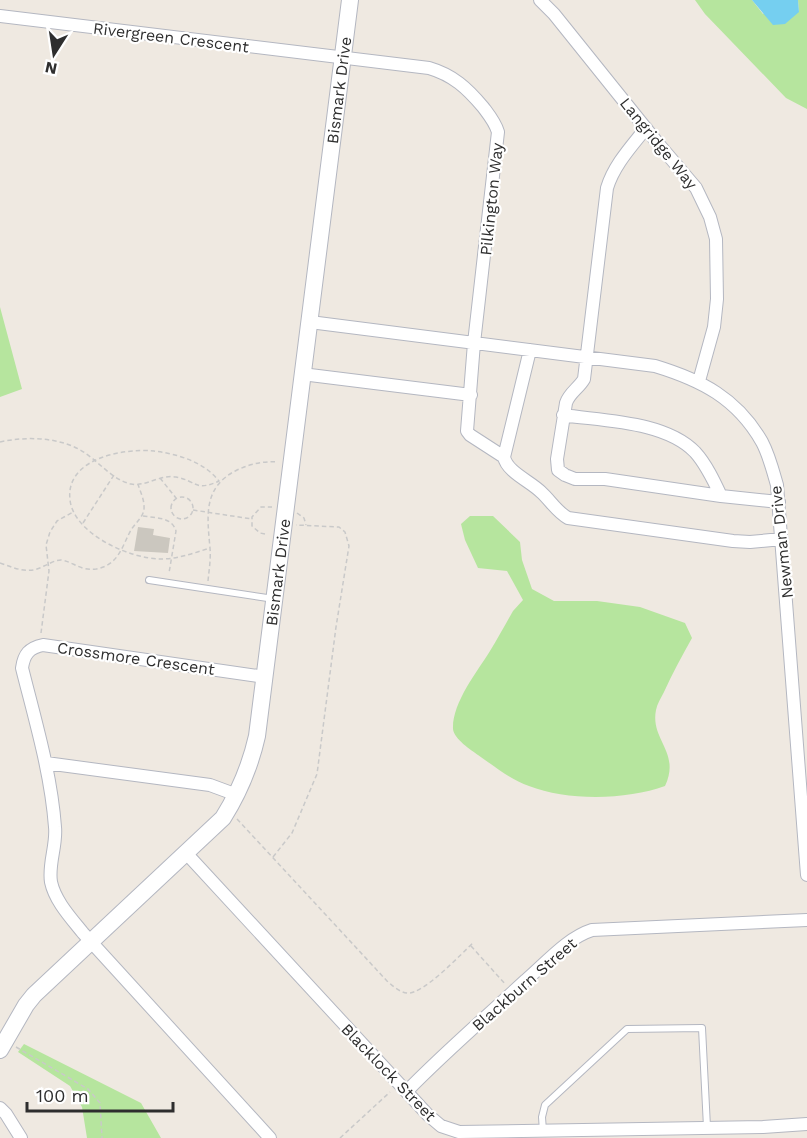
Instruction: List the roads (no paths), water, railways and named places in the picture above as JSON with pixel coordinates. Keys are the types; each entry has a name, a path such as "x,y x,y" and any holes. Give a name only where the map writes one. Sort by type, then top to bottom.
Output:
{"street":[{"name":"Bismark Drive","path":"3,1045 34,995 223,818 251,763 265,677 350,0"},
{"name":"Langridge Way","path":"540,0 696,188 710,217 716,239 717,299 714,327 699,381"},
{"name":"Rivergreen Crescent","path":"0,16 342,58"},
{"name":"Pilkington Way","path":"342,58 429,68 443,72 469,90 496,124 497,143 474,343 467,431 504,457"},
{"path":"646,128 624,155 610,178 607,188 584,379 580,386 568,396 562,415 558,470 565,476 575,479 604,479 779,502"},
{"name":"Newman Drive","path":"310,322 655,366 699,381 735,408 762,442 774,474 779,502 807,875"},
{"path":"530,350 504,457 505,463 540,491 563,515 568,518 733,541 750,542 782,538"},
{"path":"302,374 471,395"},
{"path":"562,415 634,425 662,431 680,440 695,453 709,472 721,496"},
{"name":"Crossmore Crescent","path":"265,677 43,645 34,647 28,652 22,668 46,763 55,828 50,873 52,883 69,914 91,941 270,1138"},
{"path":"46,763 210,785 233,802"},
{"name":"Blacklock Street","path":"186,853 428,1115 441,1126 459,1132 543,1132 807,1124"},
{"name":"Blackburn Street","path":"403,1087 558,952 583,933 592,930 807,920"},
{"path":"0,1108 21,1138"}],"lane":[{"path":"149,580 274,599"},
{"path":"543,1132 542,1117 545,1105 627,1029 702,1028 707,1127"}],"water":[{"path":"752,0 798,0 799,12 785,24 773,25"}]}
